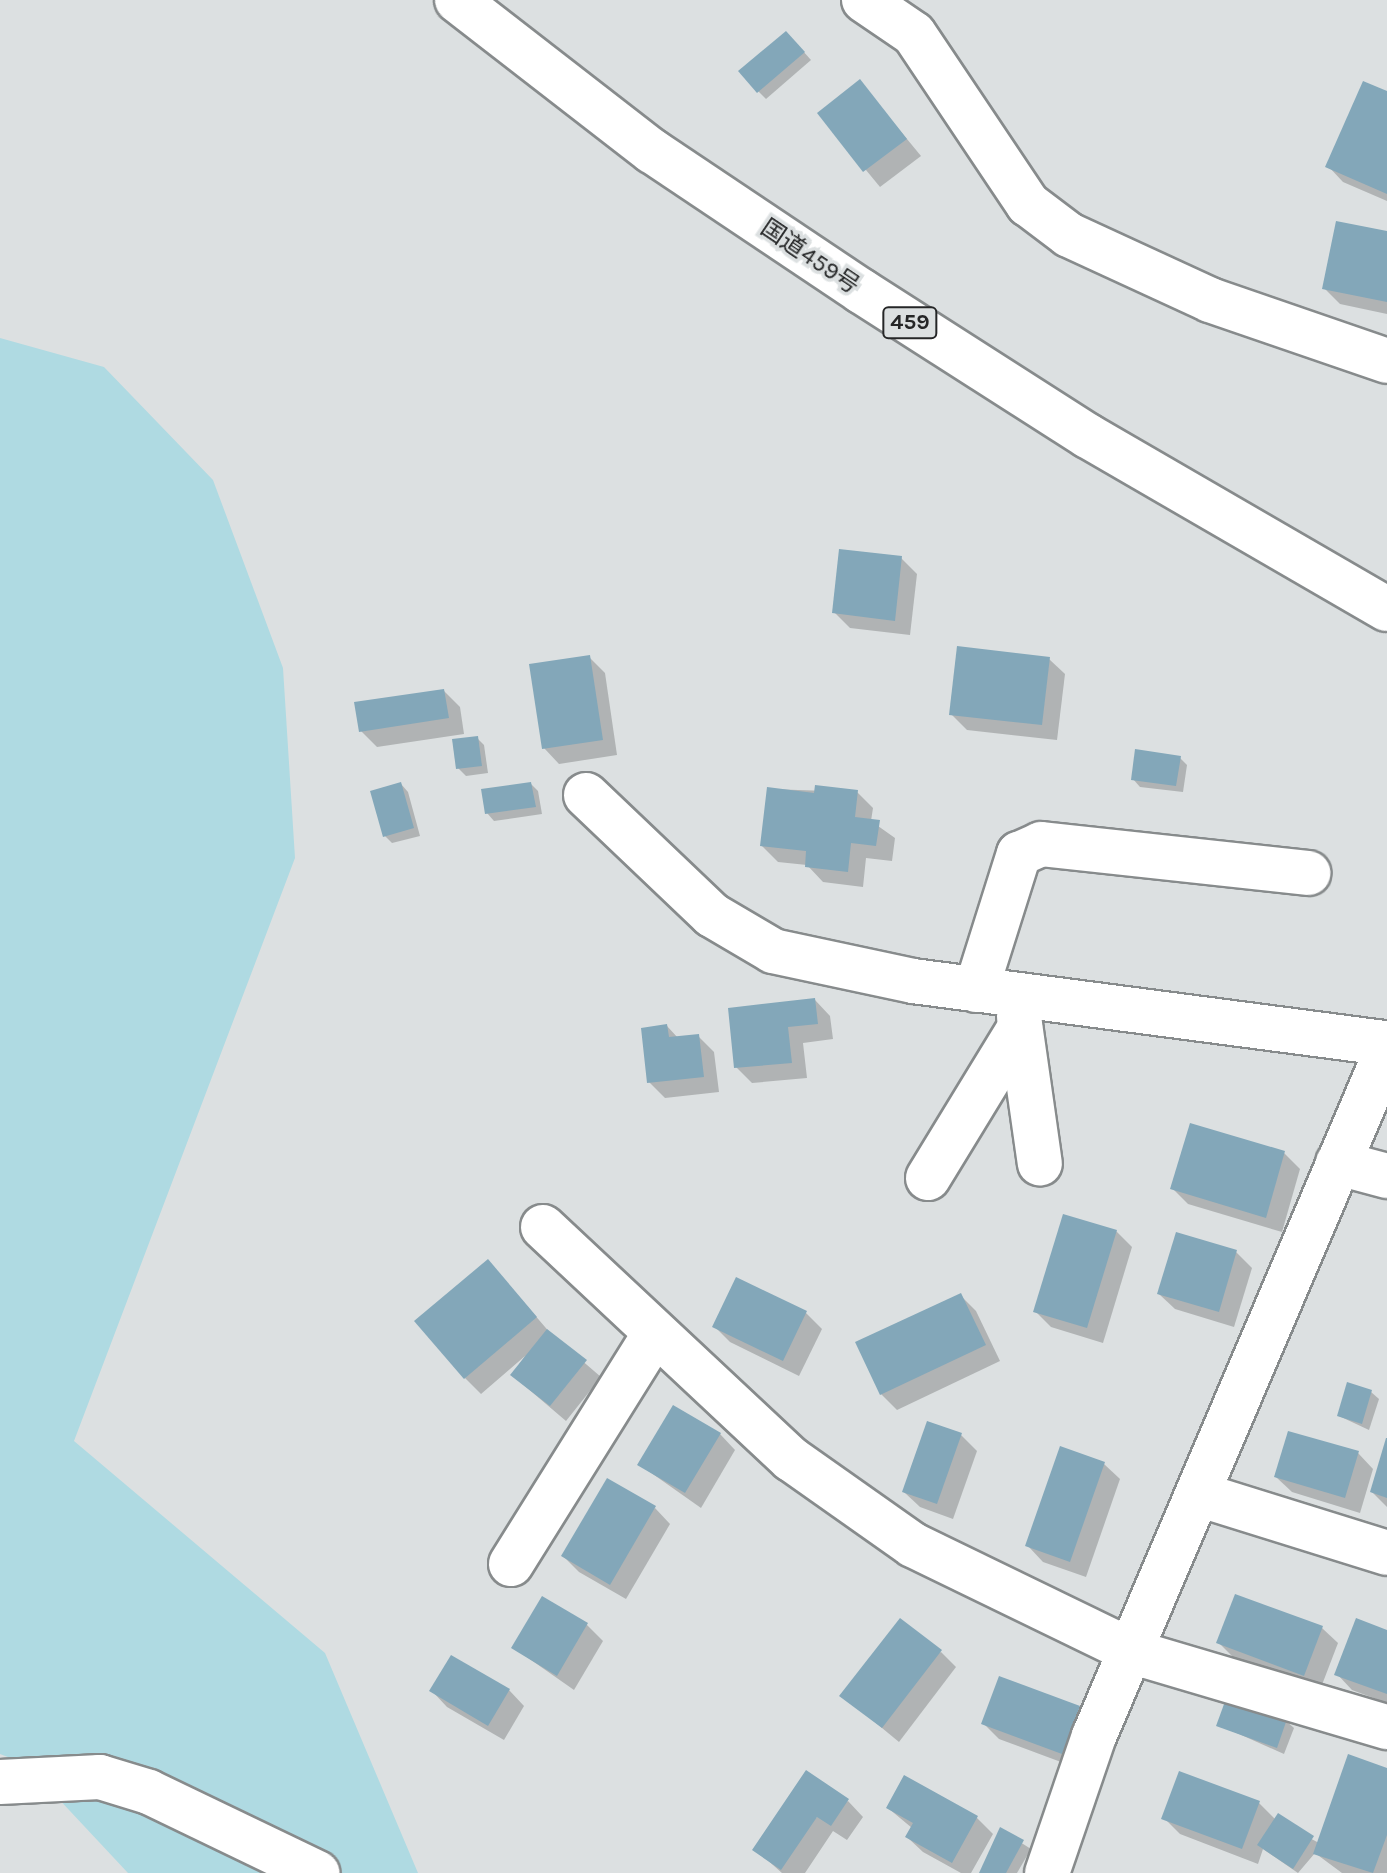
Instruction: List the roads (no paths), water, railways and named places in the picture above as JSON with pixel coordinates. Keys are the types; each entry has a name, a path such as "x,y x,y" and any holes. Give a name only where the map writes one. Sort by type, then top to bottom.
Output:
{"main road":[{"name":"国道459号","path":"457,0 652,151 861,291 1088,436 1387,609"},
{"path":"864,0 914,34 1028,204 1069,235 1210,300 1387,361"},
{"path":"586,795 712,915 773,951 1004,1004 1387,1043"},
{"path":"928,1178 1004,1004 1019,854 1041,844 1308,873"},
{"path":"1004,1004 1040,1164"},
{"path":"1047,1873 1094,1736 1133,1652 1387,1050"},
{"path":"1338,1163 1387,1176"},
{"path":"543,1227 654,1335 791,1459 913,1545 1133,1652 1387,1727"},
{"path":"511,1564 654,1335"},
{"path":"1198,1494 1387,1553"},
{"path":"0,1782 100,1777 149,1792 317,1873"}]}
